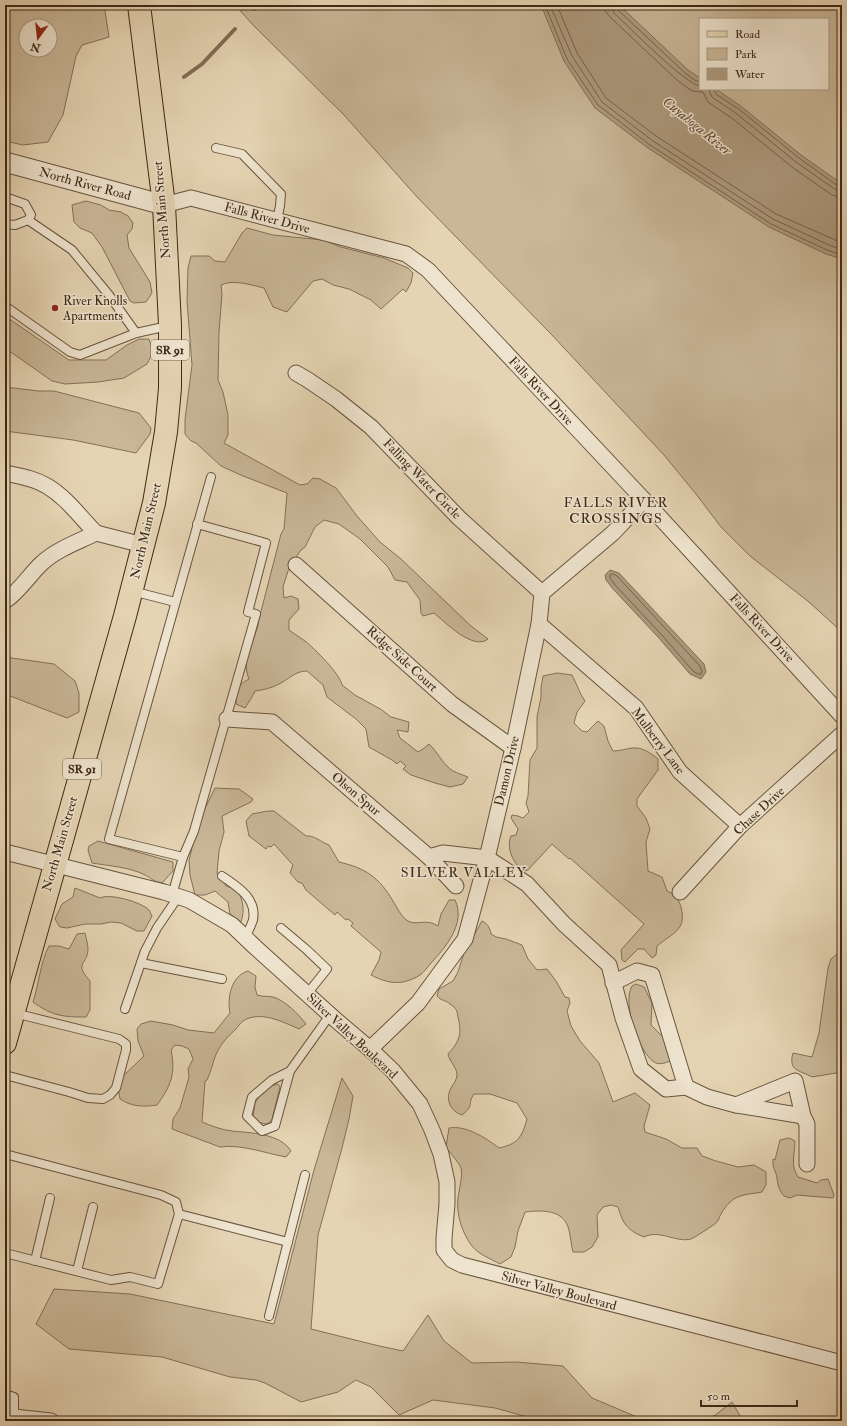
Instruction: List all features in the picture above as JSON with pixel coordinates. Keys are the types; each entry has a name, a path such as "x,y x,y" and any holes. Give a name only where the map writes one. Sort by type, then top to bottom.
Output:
{"main road":[{"name":"North Main Street","path":"5,1043 132,590 154,503 166,432 170,388 170,325 164,205 139,5"}],"street":[{"name":"North River Road","path":"5,162 164,205"},
{"name":"Falls River Drive","path":"164,205 191,198 406,254 428,270 644,500 842,716"},
{"name":"Falling Water Circle","path":"296,373 336,399 371,427 459,518 542,593"},
{"path":"5,472 46,486 70,504 96,533 143,546"},
{"path":"542,593 613,533 644,500"},
{"path":"5,601 16,592 42,562 96,533"},
{"name":"Ridge Side Court","path":"296,565 452,704 513,748"},
{"name":"Damon Drive","path":"370,1049 418,1003 465,939 487,858 513,748 539,624 542,593"},
{"name":"Mulberry Lane","path":"539,624 636,708 680,772 740,826"},
{"name":"Olson Spur","path":"227,719 272,722 429,857 456,886"},
{"name":"Chase Drive","path":"680,892 740,826 842,734"},
{"name":"Silver Valley Boulevard","path":"5,852 107,877 189,900 232,925 330,1015 370,1049 393,1071 420,1104 442,1154 447,1182 444,1250 452,1260 462,1266 842,1363"},
{"path":"429,857 443,853 487,858 527,884 564,924 609,965 623,1018 641,1069 666,1089 686,1087 707,1097 736,1104 803,1116"},
{"path":"613,983 637,971 652,975 686,1087"},
{"path":"736,1104 795,1081 803,1116 807,1124 807,1164"},
{"path":"10,1417 51,1421"}],"lane":[{"path":"216,148 242,154 281,194 277,220"},
{"path":"5,196 25,204 30,215 28,220"},
{"path":"5,224 15,225 28,220"},
{"path":"28,220 72,250 109,294 136,333"},
{"path":"5,306 70,352 80,355 136,333 170,325"},
{"path":"183,857 109,839 211,478"},
{"path":"125,1009 141,963 156,928 175,896 183,857 194,831 256,614 248,612 266,543 197,524"},
{"path":"132,590 175,602"},
{"path":"222,876 241,888 249,898 252,906 252,921 245,938"},
{"path":"281,928 307,950 326,969 307,994"},
{"path":"141,963 222,978"},
{"path":"5,1075 88,1098 104,1099 116,1088 126,1050 126,1044 119,1038 13,1013"},
{"path":"290,1071 272,1080 252,1097 247,1116 262,1131 276,1126 290,1071 330,1015"},
{"path":"5,1154 161,1195 176,1202 179,1214 158,1284 130,1277 111,1280 5,1254"},
{"path":"269,1316 305,1175"},
{"path":"35,1261 50,1198"},
{"path":"77,1271 93,1207"},
{"path":"179,1214 288,1242"},
{"path":"5,1394 14,1397 10,1417"}],"green space":[{"path":"5,5 104,5 109,37 82,45 76,56 63,115 48,142 23,145 5,141"},
{"path":"235,5 842,5 842,632 809,602 750,556 721,527 664,455 551,334 418,198 344,115 254,26"},
{"path":"86,201 101,205 109,210 121,212 128,216 133,223 132,229 127,235 129,248 150,282 152,293 146,302 134,303 130,301 102,247 92,233 80,228 74,222 72,205"},
{"path":"247,228 273,235 323,240 341,247 384,258 408,268 413,273 411,283 406,292 403,289 381,309 371,300 349,289 333,285 322,279 313,281 287,312 273,307 264,288 236,283 226,283 221,285 222,294 219,332 218,380 223,392 228,415 228,435 224,443 300,485 307,484 313,478 320,479 336,488 357,516 380,542 401,559 471,626 488,639 482,642 467,638 434,613 423,616 421,613 420,600 407,582 395,580 388,567 360,539 339,524 324,520 315,527 305,547 300,551 288,571 283,587 284,598 291,596 298,599 299,609 289,620 289,630 314,649 337,675 342,685 355,695 382,710 391,717 409,722 408,732 397,730 400,738 418,752 429,744 449,768 468,777 463,784 450,787 411,775 403,769 406,766 400,761 397,764 369,747 366,729 356,719 327,697 323,685 307,671 296,674 273,687 255,691 245,708 236,704 239,686 249,679 246,664 258,626 281,534 284,529 287,493 221,466 196,443 191,441 185,434 185,420 192,365 187,301 188,268 191,256 209,256 215,261 225,262 242,233"},
{"path":"5,316 69,360 106,360 127,345 139,339 149,339 153,352 147,364 124,378 98,382 65,384 52,381 5,348"},
{"path":"5,387 39,391 54,391 139,413 151,428 150,434 136,453 73,440 5,431"},
{"path":"5,657 54,664 75,681 79,693 79,712 67,718 5,694"},
{"path":"557,673 572,675 585,701 577,712 574,723 582,731 587,732 598,721 604,726 608,741 613,751 640,748 658,759 658,770 637,799 637,806 646,818 650,829 646,842 648,871 662,877 667,891 675,895 678,899 681,907 682,921 677,931 657,946 656,955 652,958 644,949 638,949 625,962 622,960 621,950 644,924 570,858 569,859 552,844 528,870 523,871 519,868 511,855 509,845 511,836 516,835 518,829 511,818 512,815 523,818 529,812 526,803 528,796 530,760 537,748 537,717 543,676"},
{"path":"215,788 239,789 253,799 251,802 222,816 224,832 219,851 217,873 226,886 238,890 243,906 241,922 230,914 228,902 215,891 205,895 195,895 190,875 189,860 198,823"},
{"path":"274,811 306,836 315,838 329,845 339,862 356,867 377,880 388,893 401,914 408,921 415,923 426,922 438,926 441,914 449,900 455,900 458,909 458,917 453,934 443,950 423,972 405,982 386,981 371,975 379,960 381,952 351,926 353,923 348,919 346,920 337,912 335,915 306,890 302,883 298,882 290,873 293,865 274,844 271,847 268,846 266,849 249,836 246,821 252,814"},
{"path":"98,841 173,862 173,871 162,883 154,881 145,875 132,870 92,863 88,850 89,846"},
{"path":"75,888 100,898 118,897 133,901 149,910 152,916 144,931 137,931 121,923 111,922 101,924 85,924 67,928 60,927 55,919 62,904 73,897"},
{"path":"482,921 486,923 491,934 496,937 522,945 528,959 537,970 547,969 565,997 569,998 570,1003 567,1011 571,1026 580,1041 599,1063 613,1102 635,1093 650,1105 644,1126 645,1132 666,1139 682,1148 697,1148 702,1156 716,1161 738,1167 754,1165 766,1172 766,1185 762,1192 733,1199 724,1209 717,1222 691,1239 685,1240 656,1234 644,1237 633,1232 626,1226 618,1207 611,1205 603,1207 597,1215 598,1237 592,1247 584,1252 573,1252 569,1230 566,1223 562,1218 552,1212 545,1211 525,1212 511,1257 500,1264 475,1249 468,1241 460,1223 458,1198 461,1168 446,1147 449,1128 462,1128 469,1130 482,1136 499,1148 511,1144 518,1139 523,1131 527,1119 517,1103 490,1094 474,1094 470,1107 462,1115 454,1111 448,1096 456,1080 457,1074 448,1054 459,1037 460,1028 456,1009 437,996 439,989 453,981 458,972 464,953"},
{"path":"85,933 88,949 82,967 85,975 90,981 90,1010 86,1017 70,1017 52,1013 33,1002 46,953 49,946 59,946 69,949 77,934"},
{"path":"842,950 842,1072 812,1077 793,1067 793,1053 812,1057 819,1033 828,968 831,959"},
{"path":"248,971 256,976 255,987 257,995 278,999 295,1012 306,1024 299,1029 279,1020 264,1017 250,1018 242,1022 219,1049 207,1080 205,1081 202,1122 224,1130 256,1133 272,1137 286,1145 291,1151 286,1157 245,1148 228,1146 220,1147 172,1129 173,1119 180,1108 189,1077 188,1069 193,1059 189,1049 182,1046 175,1045 171,1050 173,1066 171,1079 166,1092 157,1105 138,1106 129,1104 120,1099 118,1088 121,1078 144,1056 138,1041 137,1029 141,1024 151,1021 173,1025 188,1030 214,1033 230,1013 229,1001 234,983 242,974"},
{"path":"636,984 644,987 652,1003 651,1025 664,1038 674,1059 661,1064 656,1063 642,1048 637,1038 630,1015 629,994 632,986"},
{"path":"342,1078 353,1096 342,1148 318,1235 311,1329 403,1351 428,1315 444,1341 472,1363 516,1362 563,1366 592,1398 637,1417 657,1421 536,1421 531,1418 495,1408 433,1400 399,1415 371,1387 356,1380 338,1392 301,1402 265,1383 256,1380 230,1377 162,1357 69,1349 36,1324 54,1289 130,1294 274,1324 314,1170"},
{"path":"278,1084 280,1087 272,1119 269,1123 265,1124 255,1121 253,1118 255,1103 271,1086"},
{"path":"789,1138 795,1141 794,1168 798,1177 817,1183 821,1180 828,1179 834,1195 833,1198 797,1195 790,1198 782,1194 778,1186 773,1159 775,1160 780,1140"},
{"path":"732,1402 743,1421 676,1421 714,1416"}],"water":[{"name":"Cuyahoga River","path":"541,5 619,5 688,70 699,77 699,90 717,90 742,107 801,155 842,184 842,259 826,254 769,227 648,148 595,108 564,61"},
{"path":"610,570 619,573 704,664 706,672 701,679 690,674 613,589 606,580 605,575"}],"waterway":[{"path":"254,9 257,5"},
{"path":"184,77 202,64 235,29"}],"place":[{"name":"River Knolls Apartments","path":"55,308"}],"district":[{"name":"FALLS RIVER CROSSINGS","path":"616,510"},
{"name":"SILVER VALLEY","path":"464,872"}]}
